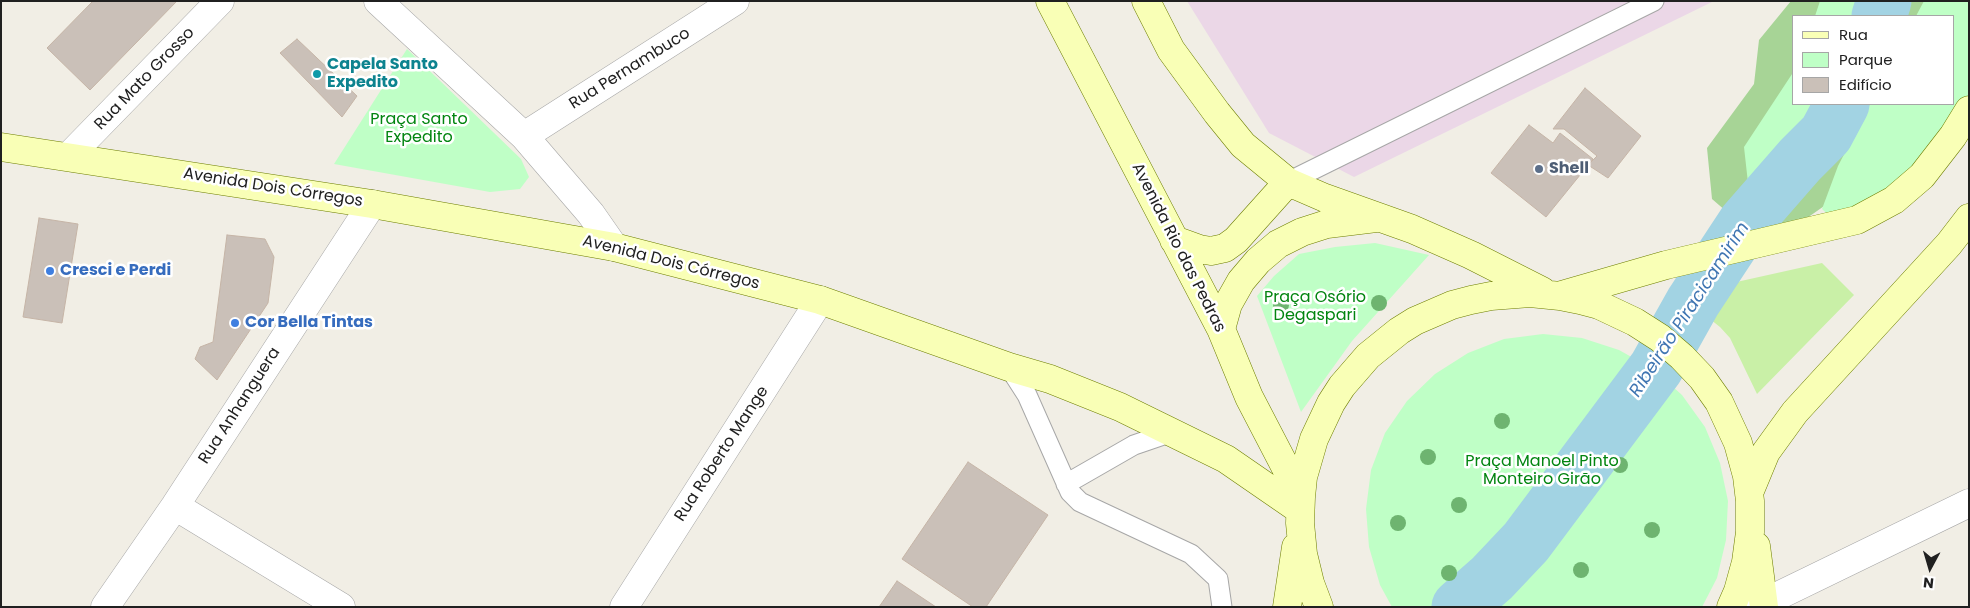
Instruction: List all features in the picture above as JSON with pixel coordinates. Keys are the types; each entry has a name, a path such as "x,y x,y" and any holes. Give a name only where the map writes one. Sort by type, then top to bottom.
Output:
{"main road":[{"name":"Avenida Rio das Pedras","path":"1050,1 1221,329 1248,397 1300,510"},
{"path":"1146,1 1171,50 1217,114 1243,145 1288,182 1325,198 1382,217 1471,255 1555,295 1599,306 1635,322 1682,357 1702,378 1718,402 1732,428 1743,460 1750,497 1761,606"},
{"path":"1287,607 1303,477 1314,439 1331,403 1354,371 1399,332 1421,318 1452,305 1471,300 1510,294 1555,295 1666,265 1857,220 1894,200 1922,176 1953,136 1969,110"},
{"name":"Avenida Dois Córregos","path":"1,147 70,156 372,204 614,247 820,300 1009,367 1050,379 1120,406 1226,459 1300,510"},
{"path":"1174,240 1199,249 1211,251 1225,248 1236,240 1288,182"},
{"path":"1221,329 1228,304 1241,281 1258,261 1278,244 1302,232 1327,224 1382,217"},
{"path":"1731,607 1746,562 1750,532 1750,497 1757,471 1766,452 1795,412 1949,244 1969,218"},
{"path":"1300,510 1303,554 1310,584 1319,607"}],"street":[{"name":"Rua Mato Grosso","path":"70,156 220,1"},
{"path":"378,1 524,136 591,214 614,247"},
{"name":"Rua Pernambuco","path":"524,136 735,1"},
{"name":"Rua Anhanguera","path":"105,607 175,506 372,204"},
{"name":"Rua Roberto Mange","path":"624,607 820,300"},
{"path":"1761,606 1969,503"},
{"path":"175,506 341,607"}],"lane":[{"path":"1288,182 1654,1"},
{"path":"1009,367 1027,395 1070,492 1080,502 1191,554 1218,579 1222,607"},
{"path":"1066,484 1134,445 1172,432"}],"shaded area":[{"path":"1187,1 1714,1 1354,177 1269,133"}],"green space":[{"path":"1791,1 1969,1 1955,15 1792,15 1792,105 1928,105 1857,183 1797,225 1748,230 1712,199 1707,148 1754,84 1759,40"},
{"path":"1820,1 1863,1 1858,15 1815,15"},
{"path":"1924,1 1969,1 1969,100 1904,192 1835,221 1822,209 1838,166 1869,105 1955,105 1955,15 1917,15"},
{"name":"Praça Santo Expedito","path":"407,49 521,159 529,177 520,189 490,192 334,164"},
{"path":"1792,74 1792,105 1827,105 1811,134 1787,157 1767,185 1748,183 1744,147"},
{"name":"Praça Osório Degaspari","path":"1375,243 1429,255 1352,341 1301,412 1257,296 1274,276 1299,254 1335,247"},
{"path":"1822,263 1854,295 1757,394 1730,338 1720,327 1701,312 1723,285"},
{"name":"Praça Manoel Pinto Monteiro Girão","path":"1543,334 1582,338 1619,350 1653,369 1682,395 1705,427 1720,463 1728,501 1726,540 1717,578 1702,607 1392,607 1380,585 1369,547 1366,509 1371,470 1385,433 1407,401 1435,374 1468,353 1504,339"}],"building":[{"path":"93,1 177,1 90,90 47,48"},
{"name":"Capela Santo Expedito","path":"297,39 357,96 342,117 280,53"},
{"path":"1585,88 1641,136 1608,178 1588,165 1597,156 1564,129 1553,129"},
{"name":"Shell","path":"1529,125 1553,143 1560,133 1593,159 1546,217 1491,173"},
{"name":"Cresci e Perdi","path":"39,218 78,224 62,323 23,317"},
{"name":"Cor Bella Tintas","path":"227,235 265,239 274,257 268,303 217,380 195,359 200,347 213,342"},
{"path":"968,462 1048,515 986,607 973,607 902,559"},
{"path":"897,581 936,607 879,607"}],"waterway":[{"name":"Ribeirão Piracicamirim","path":"1879,15 1884,1"},
{"name":"Ribeirão Piracicamirim","path":"1459,607 1492,578 1526,542 1656,368 1693,302 1745,223 1800,160 1826,134 1841,105"}],"place":[{"name":"Capela Santo Expedito","path":"317,74"},
{"name":"Shell","path":"1539,169"},
{"name":"Cresci e Perdi","path":"50,271"},
{"name":"Cor Bella Tintas","path":"235,323"}]}
